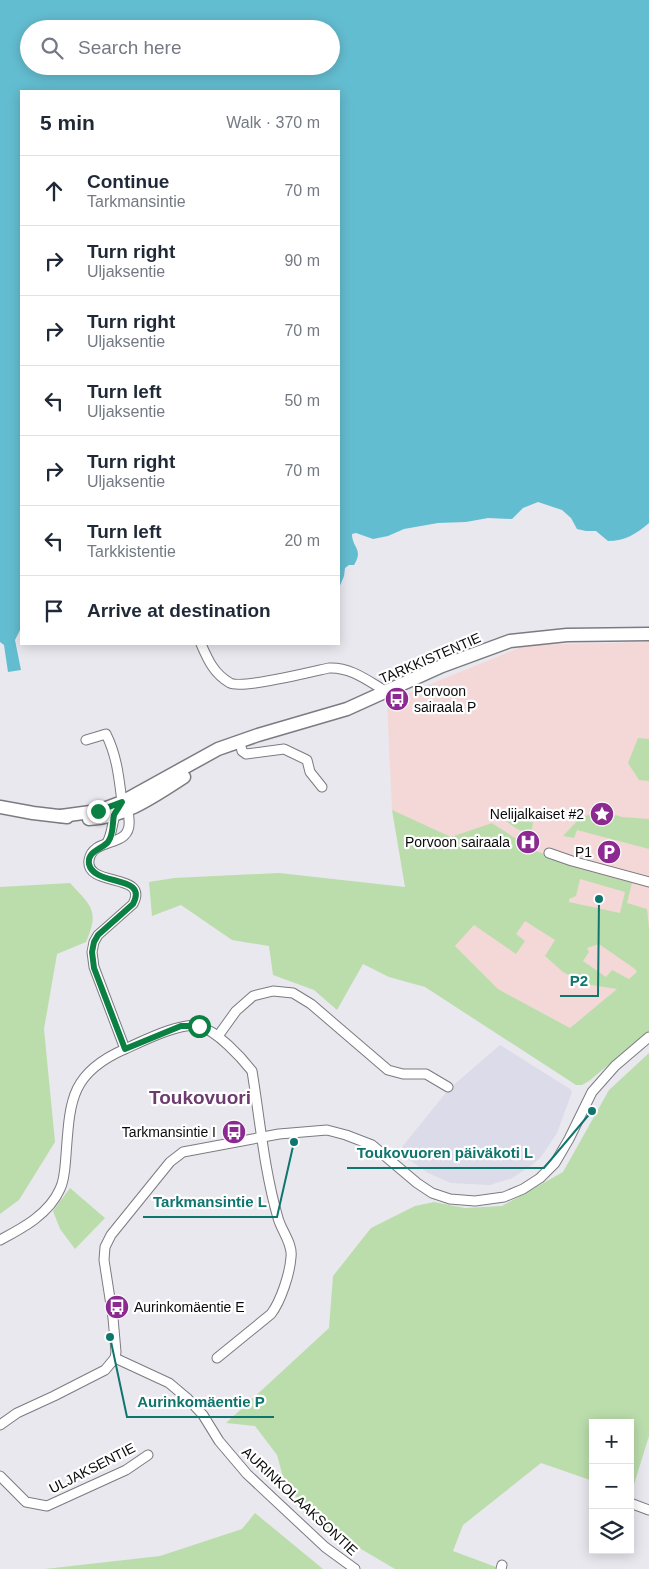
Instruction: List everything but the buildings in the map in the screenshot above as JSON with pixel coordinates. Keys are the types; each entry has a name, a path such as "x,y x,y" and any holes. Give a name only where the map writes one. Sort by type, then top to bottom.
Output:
{"street":[{"name":"TARKKISTENTIE","path":"0,807 80,820 99,819 114,815 125,806 183,778 235,744 347,709 442,666 510,642 567,635 649,634"},
{"path":"201,645 210,665 220,676 232,684 247,684 329,668 340,668 350,671 387,692"},
{"path":"86,740 106,734 113,748 130,821 129,831 125,836 108,842 96,850 91,856 89,864 100,877 126,884 133,887 136,892 136,899 129,909 98,935 94,942 92,960 125,1049"},
{"path":"235,744 246,754 284,749 307,760 310,772 322,787"},
{"name":"TARKKISTENTIE","path":"60,816 125,806"},
{"path":"108,842 112,834 114,815"},
{"path":"549,853 572,862 649,882"},
{"path":"218,1036 236,1011 253,996 273,992 293,993 311,1004 388,1070 403,1074 426,1074 448,1087"},
{"path":"0,1240 47,1210 61,1188 69,1109 74,1093 85,1075 93,1067 125,1049 181,1026 199,1026 218,1036 242,1058 252,1071 271,1196 281,1228 291,1248 292,1256 276,1308 217,1358"},
{"path":"0,1424 17,1413 105,1370 115,1358 113,1318 104,1260 105,1248 111,1235 170,1162 183,1152 279,1134 327,1130 346,1134 372,1145 417,1183 432,1193 450,1199 467,1200 504,1197 523,1189 540,1178 555,1163 592,1092 615,1066 649,1037"},
{"name":"AURINKOLAAKSONTIE","path":"115,1358 169,1383 188,1399 203,1415 218,1441 240,1467 325,1547 355,1569"},
{"name":"ULJAKSENTIE","path":"0,1476 26,1502 47,1506 64,1500 126,1470 148,1455"},
{"path":"634,1504 649,1510"}],"shaded area":[{"name":"Porvoon sairaala","path":"649,642 649,963 570,1028 498,989 455,946 392,810 387,702 526,645"},
{"path":"500,1045 572,1092 557,1133 541,1157 512,1178 490,1185 451,1183 428,1173 398,1152 449,1089"}],"green space":[{"path":"638,738 649,739 649,781 639,780 628,763"},
{"path":"392,810 451,837 492,823 533,850 580,867 580,869 632,883 627,903 647,909 649,929 649,1031 589,1081 582,1085 576,1085 425,987 389,977 363,964 337,1010 314,990 273,975 269,946 232,940 181,905 152,916 149,882 174,878 279,873 405,887","holes":["580,879 625,892 620,913 569,902 569,899 576,896","525,921 555,940 545,956 563,972 585,984 617,989 570,1028 498,989 455,946 474,925 516,954 525,941 516,934","599,944 637,972 629,979 612,970 606,977 583,961 589,952 587,948"]},
{"path":"596,812 606,812 622,817 649,819 649,849 577,830 574,838 563,836 580,818"},
{"path":"506,821 533,822 532,829 521,831"},
{"path":"70,883 88,903 93,915 86,942 57,954 44,1029 55,1142 19,1200 0,1214 0,887"},
{"path":"649,1053 649,1436 634,1484 634,1419 589,1419 589,1480 541,1463 463,1525 453,1551 496,1567 495,1569 395,1569 332,1532 290,1491 283,1477 277,1455 255,1426 226,1423 329,1328 333,1276 371,1228 415,1206 434,1202 465,1208 502,1206 563,1172 609,1090"},
{"path":"70,1188 105,1218 75,1249 60,1229 53,1211"},
{"path":"255,1513 323,1569 45,1569 160,1556 242,1529"}],"water":[{"path":"0,0 649,0 649,523 630,536 620,540 608,541 596,531 577,529 571,518 562,510 538,502 523,508 512,519 488,518 466,522 438,523 404,529 388,536 373,539 356,533 352,534 352,539 358,552 357,560 354,565 349,565 345,568 340,586 340,90 20,90 20,630 15,640 21,670 8,672 4,645 0,642"}],"place":[{"name":"Porvoon sairaala P","path":"397,699"},
{"name":"Nelijalkaiset #2","path":"602,814"},
{"name":"Porvoon sairaala","path":"528,842"},
{"name":"P1","path":"609,852"},
{"name":"P2","path":"599,899"},
{"name":"Toukovuoren päiväkoti L","path":"592,1111"},
{"name":"Tarkmansintie I","path":"234,1132"},
{"name":"Tarkmansintie L","path":"294,1142"},
{"name":"Aurinkomäentie E","path":"117,1307"},
{"name":"Aurinkomäentie P","path":"110,1337"}],"district":[{"name":"Toukovuori","path":"200,1097"}],"route":[{"path":"98,811 122,802 114,815 112,834 108,842 91,856 89,860 90,867 100,877 126,884 133,887 136,892 136,899 129,909 104,928 98,935 92,952 94,968 125,1049 181,1026 199,1026"}]}
